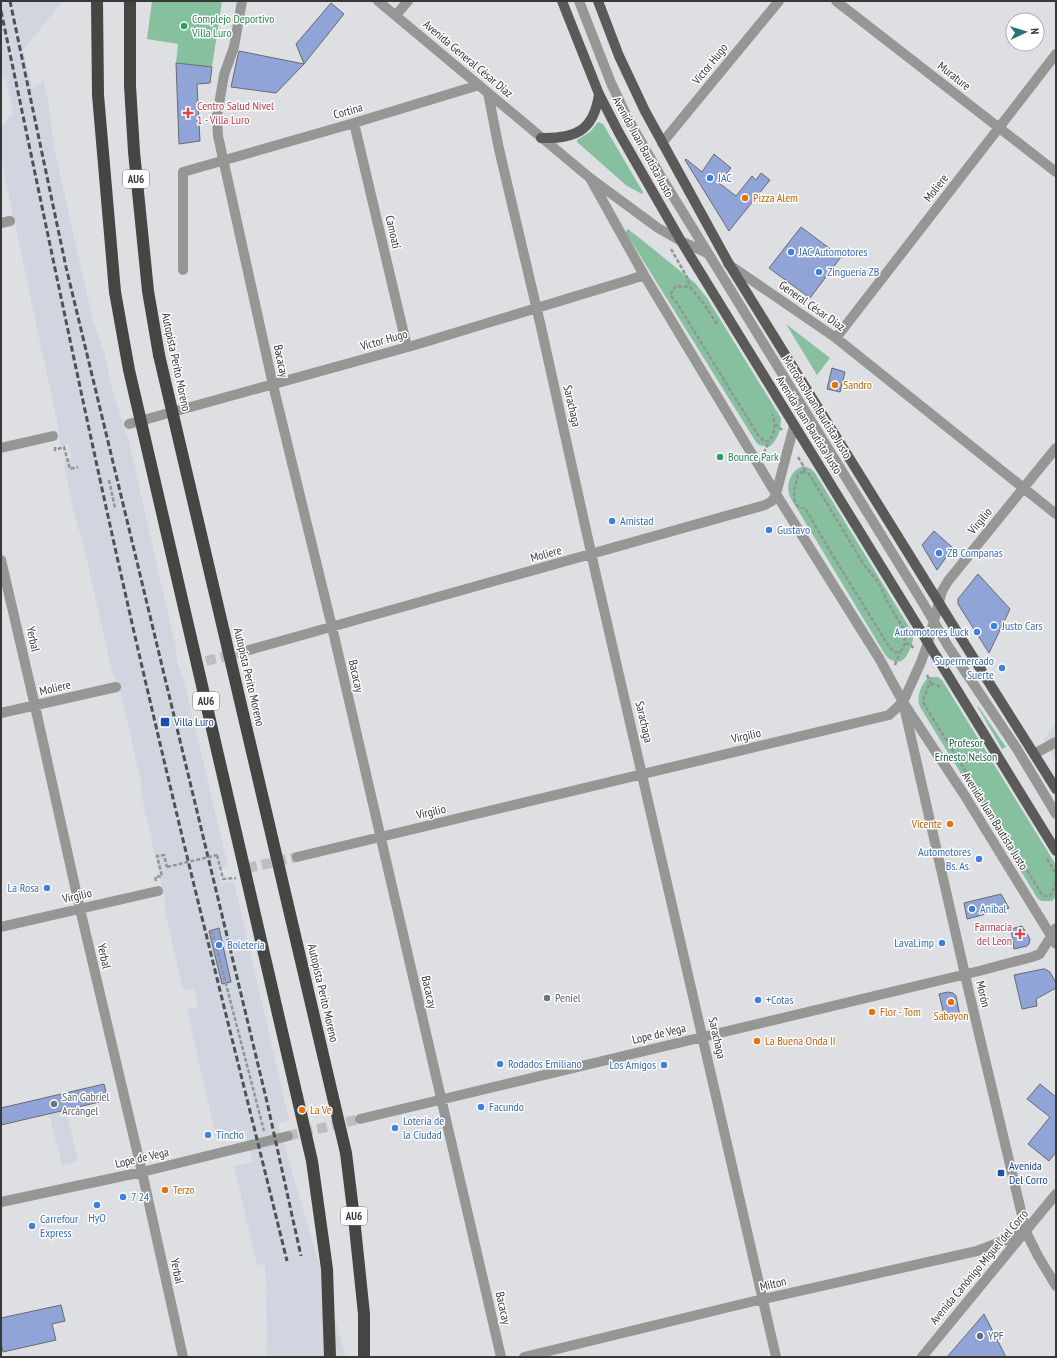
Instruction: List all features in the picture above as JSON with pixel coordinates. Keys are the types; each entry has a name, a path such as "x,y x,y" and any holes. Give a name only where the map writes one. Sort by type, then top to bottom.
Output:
{"highway":[{"name":"AU6","path":"97,1 98,95 115,292 128,370 312,1161 327,1269 330,1357"},
{"name":"Autopista Perito Moreno","path":"130,1 130,86 134,152 148,290 158,348 346,1153 364,1314 364,1357"}],"main road":[{"name":"Avenida Juan Bautista Justo","path":"562,1 599,94 615,127 681,241 1056,851"},
{"name":"Avenida Juan Bautista Justo","path":"598,1 619,56 645,111 729,264 1056,789"},
{"path":"541,138 562,138 570,136 585,127 595,112 599,94"}],"street":[{"name":"Bacacay","path":"242,1 234,47 224,75 217,116 218,136 273,385 332,627 440,1099 501,1357"},
{"name":"Avenida General César Díaz","path":"378,1 541,138"},
{"path":"396,15 408,1"},
{"name":"Metrobus Juan Bautista Justo","path":"579,1 611,83 627,117 660,175 934,622 972,683 1017,749 1056,814"},
{"name":"Víctor Hugo","path":"662,143 779,1"},
{"name":"Murature","path":"836,1 1056,172"},
{"name":"Moliere","path":"836,338 1056,54"},
{"name":"Cortina","path":"183,270 183,172 354,123 479,85"},
{"name":"Sarachaga","path":"488,93 499,150 776,1357"},
{"name":"Camoatí","path":"354,123 407,347"},
{"name":"General César Díaz","path":"541,138 590,178 653,224 681,241 729,264 836,338 1056,514"},
{"name":"Avenida Juan Bautista Justo","path":"590,178 644,275 776,494 878,658 903,702 1055,936"},
{"name":"Víctor Hugo","path":"130,424 407,347 644,275"},
{"path":"776,494 794,426"},
{"path":"1,448 53,436"},
{"name":"Virgilio","path":"297,857 889,715 903,702 921,662 928,643 942,591 948,581 1056,448"},
{"name":"Moliere","path":"249,650 765,505 772,501 776,494"},
{"name":"Yerbal","path":"1,560 80,909 142,1172 183,1357"},
{"name":"Moliere","path":"1,713 116,687"},
{"name":"Morón","path":"903,702 1026,1232 1056,1286"},
{"path":"1034,754 1056,742"},
{"name":"Virgilio","path":"1,927 158,890"},
{"name":"Lope de Vega","path":"360,1119 1036,956 1040,954 1055,936"},
{"name":"Lope de Vega","path":"1,1202 142,1172 288,1136"},
{"name":"Avenida Canónigo Miguel del Corro","path":"922,1357 1056,1194"},
{"name":"Milton","path":"524,1357 977,1251 1026,1232"}],"path":[{"path":"669,246 687,277 690,287 704,304 720,329"},
{"path":"670,294 676,286 690,287"},
{"path":"666,288 675,300 758,435 764,441 768,441"},
{"path":"766,447 768,441 772,438 775,424 775,419 772,412"},
{"path":"775,424 780,428"},
{"path":"66,455 70,469 78,467"},
{"path":"804,467 805,472 809,474 817,486 864,565 879,583 886,599 903,628 905,642 896,662"},
{"path":"805,472 798,475 793,490 796,503 800,508 805,508 890,648 895,652 900,652"},
{"path":"109,480 115,508"},
{"path":"905,642 911,645"},
{"path":"929,678 930,685 923,700 924,704 1041,893 1044,896 1050,896 1056,881"},
{"path":"162,876 157,856 164,855 167,867 217,855 223,879"},
{"path":"212,930 267,1142"}],"shaded area":[{"path":"1,1 63,1 23,50 33,89 43,80 48,99 55,152 93,321 104,352 114,396 129,442 176,649 177,662 183,677 228,866 218,869 221,883 234,882 289,1120 278,1123 346,1357 266,1357 267,1332 265,1264 257,1265 234,1166 253,1162 245,1130 216,1137 187,1009 198,1007 194,988 183,990 164,907 166,906 140,787 142,786 123,703 119,688 112,672 63,461 72,459 68,444 60,446 57,421 1,158 1,128 13,113 6,76 1,82"},
{"path":"1056,722 1056,761 1044,740"},
{"path":"66,1110 78,1161 62,1165 49,1114"}],"green space":[{"name":"Complejo Deportivo Villa Luro","path":"152,1 222,1 212,67 176,63 178,44 147,39"},
{"path":"598,122 603,124 643,192 642,194 627,186 577,142 577,140 590,132"},
{"path":"628,229 695,283 707,298 781,418 778,434 775,441 769,447 759,445 756,442 626,233"},
{"path":"786,324 830,358 817,375"},
{"path":"804,466 811,469 815,473 914,635 909,652 902,661 892,661 886,656 790,497 788,488 790,478 796,470"},
{"name":"Profesor Ernesto Nelson","path":"929,677 938,677 942,680 1056,865 1056,896 1052,901 1042,901 1038,899 920,707 920,691"},
{"path":"978,706 1006,747 1002,749"}],"building":[{"path":"331,3 344,14 304,64 296,44"},
{"path":"239,51 304,64 276,93 231,87"},
{"name":"Centro Salud Nivel 1 - Villa Luro","path":"176,63 212,67 210,83 197,84 200,141 179,144"},
{"path":"714,154 731,168 719,183 736,196 752,176 756,180 761,173 770,180 729,231 685,160 686,159 702,172"},
{"path":"801,227 841,257 810,298 769,268"},
{"name":"Sandro","path":"832,368 845,372 840,392 827,389"},
{"path":"934,531 953,548 937,570 922,545"},
{"path":"978,574 1010,609 989,653 958,604 958,599"},
{"path":"1001,894 1009,908 967,919 964,903"},
{"name":"Farmacia del Leon","path":"1022,926 1030,939 1029,944 1027,946 1014,949 1011,929"},
{"path":"219,928 231,982 222,984 209,931"},
{"path":"1043,969 1050,972 1056,983 1056,988 1036,999 1037,1006 1022,1009 1014,975"},
{"path":"948,992 953,993 956,996 960,1016 945,1019 939,994"},
{"name":"San Gabriel Arcángel","path":"104,1084 108,1100 1,1125 1,1108"},
{"path":"1040,1084 1056,1097 1056,1152 1049,1161 1028,1144 1050,1117 1027,1099"},
{"path":"61,1305 65,1321 52,1324 56,1340 3,1352 1,1343 1,1318"},
{"name":"YPF","path":"984,1314 1006,1357 947,1357"}],"tunnel":[{"path":"206,661 249,650"},
{"path":"247,868 297,857"},
{"path":"288,1136 360,1119"}],"railway":[{"path":"10,1 66,267 267,1102 301,1256"},
{"path":"1,11 134,633 187,857 287,1261"}],"place":[{"name":"Complejo Deportivo Villa Luro","path":"184,26"},
{"name":"Centro Salud Nivel 1 - Villa Luro","path":"188,113"},
{"name":"JAC","path":"710,178"},
{"name":"Pizza Alem","path":"745,198"},
{"name":"JAC Automotores","path":"791,252"},
{"name":"Zinguería ZB","path":"819,272"},
{"name":"Sandro","path":"835,385"},
{"name":"Bounce Park","path":"720,457"},
{"name":"Amistad","path":"612,521"},
{"name":"Gustavo","path":"769,530"},
{"name":"ZB Companas","path":"939,553"},
{"name":"Justo Cars","path":"994,626"},
{"name":"Automotores Luck","path":"977,632"},
{"name":"Supermercado Suerte","path":"1002,668"},
{"name":"Villa Luro","path":"165,722"},
{"name":"Vicente","path":"950,824"},
{"name":"Automotores Bs. As.","path":"979,859"},
{"name":"La Rosa","path":"47,888"},
{"name":"Anibal","path":"972,909"},
{"name":"Farmacia del Leon","path":"1020,934"},
{"name":"LavaLimp","path":"942,943"},
{"name":"Boletería","path":"219,945"},
{"name":"Peniel","path":"547,998"},
{"name":"+Cotas","path":"758,1000"},
{"name":"Sabayon","path":"951,1002"},
{"name":"Flor - Tom","path":"872,1012"},
{"name":"La Buena Onda II","path":"757,1041"},
{"name":"Rodados Emiliano","path":"500,1064"},
{"name":"Los Amigos","path":"664,1065"},
{"name":"San Gabriel Arcángel","path":"54,1104"},
{"name":"Facundo","path":"481,1107"},
{"name":"La Ve","path":"302,1110"},
{"name":"Lotería de la Ciudad","path":"395,1128"},
{"name":"Tincho","path":"208,1135"},
{"name":"Avenida Del Corro","path":"1001,1173"},
{"name":"Terzo","path":"165,1190"},
{"name":"7 24","path":"123,1197"},
{"name":"HyO","path":"97,1205"},
{"name":"Carrefour Express","path":"32,1226"},
{"name":"YPF","path":"980,1336"}]}
